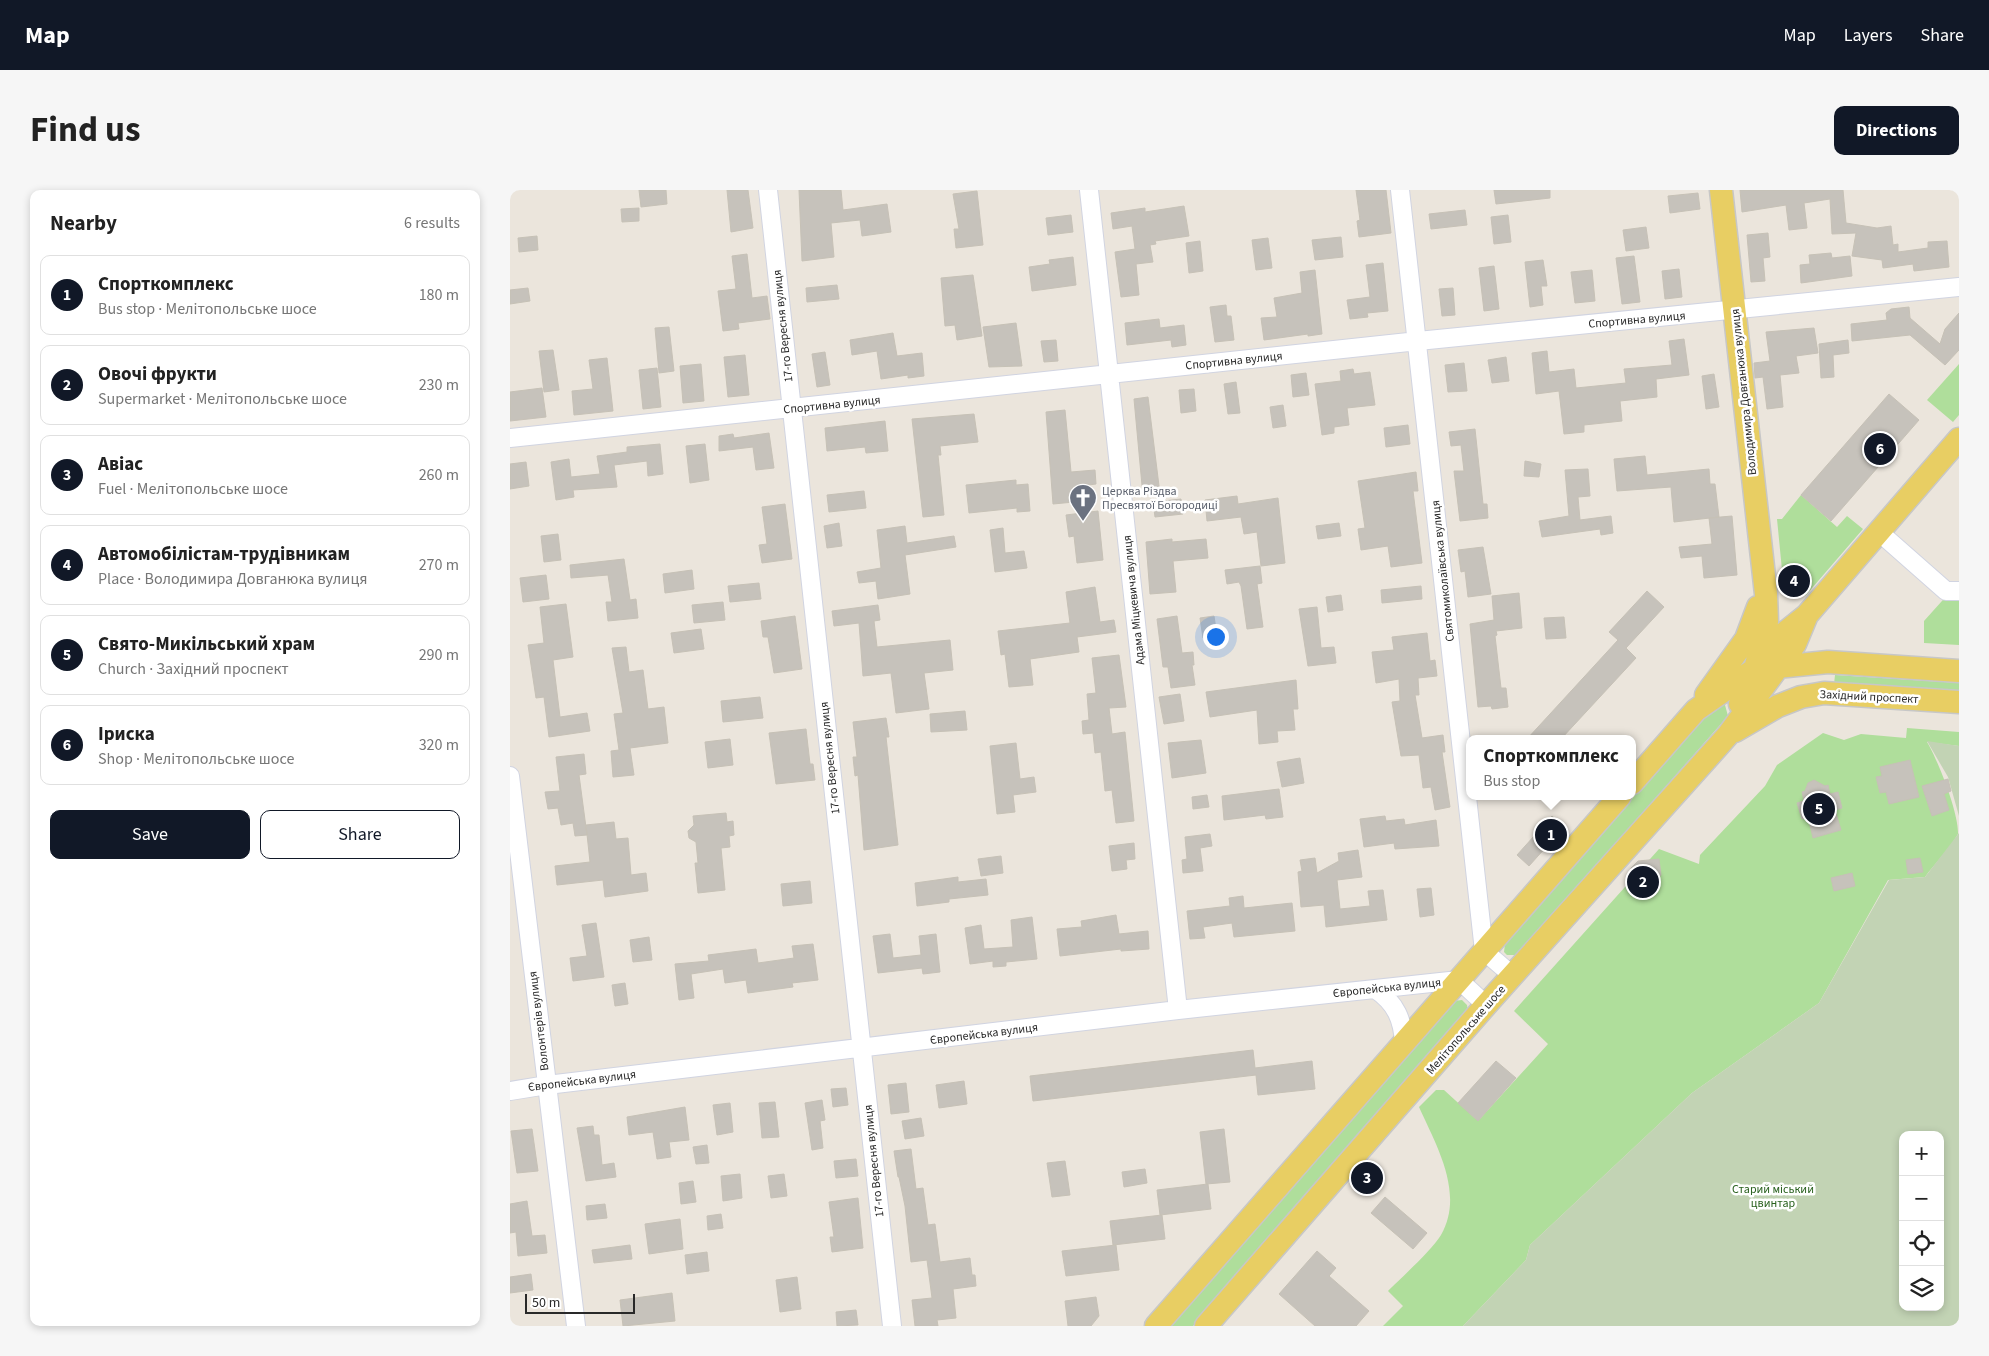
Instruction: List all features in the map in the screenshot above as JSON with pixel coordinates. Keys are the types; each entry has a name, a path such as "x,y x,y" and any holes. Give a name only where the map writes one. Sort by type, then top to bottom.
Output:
{"main road":[{"name":"Володимира Довганюка вулиця","path":"1721,190 1766,594"},
{"path":"1696,710 1755,669 1788,639 1959,439"},
{"path":"1766,594 1788,639 1803,650 1828,662"},
{"path":"1728,735 1755,669 1767,622 1766,594"},
{"path":"1636,778 1696,710 1746,639 1766,594"},
{"path":"1728,735 1778,666 1788,639"},
{"path":"1755,669 1828,662 1959,671"},
{"name":"Західний проспект","path":"1728,735 1778,706 1801,697 1824,693 1959,702"},
{"name":"Мелітопольське шосе","path":"1206,1326 1486,1005 1728,735"},
{"path":"1156,1326 1616,800"}],"street":[{"name":"17-го Вересня вулиця","path":"768,190 892,1326"},
{"name":"Адама Міцкевича вулиця","path":"1089,190 1178,1010"},
{"name":"Святомиколаївська вулиця","path":"1400,190 1466,785"},
{"name":"Спортивна вулиця","path":"510,438 792,410 1418,341 1959,287"},
{"path":"1879,532 1946,591 1959,591"},
{"name":"Волонтерів вулиця","path":"510,776 576,1326"},
{"name":"Святомиколаївська вулиця","path":"1468,800 1484,951"},
{"path":"1484,951 1513,976"},
{"path":"1459,980 1486,1005"},
{"name":"Європейська вулиця","path":"510,1091 547,1085 1178,1010 1459,980"},
{"path":"1375,989 1386,996 1396,1009 1403,1030 1404,1044"}],"green space":[{"path":"1959,364 1959,415 1953,422 1927,400"},
{"path":"1801,495 1837,527 1847,516 1863,529 1806,595 1800,596 1787,585 1782,570 1777,519 1782,519"},
{"path":"1959,582 1959,645 1924,643 1924,621"},
{"path":"1835,675 1959,683 1959,693 1834,684"},
{"path":"1715,704 1725,705 1728,716 1517,955 1507,955 1504,952 1505,944 1631,800 1636,800 1636,794"},
{"path":"1907,728 1959,732 1959,746 1927,742 1947,787 1955,814 1958,834 1925,877 1888,880 1819,1003 1692,1093 1530,1245 1526,1260 1463,1326 1383,1326 1403,1306 1388,1291 1437,1241 1448,1219 1450,1203 1449,1186 1445,1170 1440,1153 1419,1107 1436,1090 1444,1090 1478,1121 1548,1044 1514,1011 1659,849 1699,864 1700,855 1765,786 1777,765 1823,733 1844,740 1861,734 1906,738"},
{"path":"1927,741 1959,746 1959,816 1948,777"},
{"name":"Старий міський цвинтар","path":"1959,833 1959,1326 1463,1326 1526,1260 1530,1245 1692,1093 1819,1003 1889,880 1925,877"},
{"path":"1462,1000 1467,1005 1468,1012 1193,1326 1171,1326 1454,1001"}],"building":[{"path":"639,190 666,190 667,204 641,207"},
{"path":"727,190 748,190 753,228 731,232"},
{"path":"799,190 841,190 843,210 887,204 891,232 862,236 860,220 831,223 834,257 802,261"},
{"path":"1356,190 1386,190 1391,233 1359,237 1357,221 1360,220"},
{"path":"1494,190 1550,190 1550,198 1496,204"},
{"path":"1740,190 1843,190 1846,223 1877,228 1891,226 1893,245 1898,244 1898,252 1928,248 1928,242 1947,241 1949,267 1914,271 1913,264 1883,268 1882,260 1852,256 1856,233 1832,234 1830,199 1804,203 1807,228 1789,230 1786,205 1742,212"},
{"path":"977,191 983,245 956,248 954,229 959,229 953,194"},
{"path":"1698,193 1700,209 1670,213 1668,196"},
{"path":"1184,206 1189,236 1155,241 1156,244 1150,245 1153,262 1136,264 1139,295 1121,297 1115,252 1135,249 1132,226 1113,229 1111,213 1145,208 1145,212"},
{"path":"639,208 639,221 622,222 621,209"},
{"path":"1465,210 1467,225 1431,229 1429,214"},
{"path":"1071,215 1073,232 1048,235 1046,218"},
{"path":"1508,215 1511,242 1494,244 1491,217"},
{"path":"1646,227 1649,248 1626,251 1623,230"},
{"path":"1768,233 1770,257 1763,258 1765,281 1751,282 1747,235"},
{"path":"537,236 538,250 519,252 518,238"},
{"path":"1341,237 1343,257 1315,260 1312,240"},
{"path":"1268,238 1272,268 1256,270 1252,240"},
{"path":"1200,241 1203,271 1189,273 1186,243"},
{"path":"1831,253 1832,258 1850,256 1852,276 1801,283 1800,265 1810,264 1809,255"},
{"path":"747,254 752,298 767,296 770,319 738,323 739,329 723,331 718,291 736,289 732,256"},
{"path":"1634,256 1640,302 1622,304 1616,258"},
{"path":"1073,257 1076,285 1032,291 1029,267 1050,264 1049,260"},
{"path":"1543,260 1547,286 1541,286 1543,305 1530,307 1525,262"},
{"path":"1383,263 1388,311 1367,313 1368,317 1350,319 1347,300 1370,297 1366,265"},
{"path":"1494,266 1499,309 1484,311 1479,268"},
{"path":"1679,269 1682,297 1665,299 1662,271"},
{"path":"1315,270 1322,334 1264,340 1261,318 1277,317 1274,298 1302,293 1300,272"},
{"path":"1592,270 1595,301 1575,303 1571,272"},
{"path":"973,275 982,336 957,340 955,325 945,326 941,278"},
{"path":"837,285 839,299 807,302 806,288"},
{"path":"528,288 530,301 510,304 510,290"},
{"path":"1453,288 1455,315 1442,316 1439,289"},
{"path":"1226,305 1227,316 1231,316 1234,340 1215,342 1210,307"},
{"path":"1909,307 1910,318 1940,344 1945,329 1959,313 1959,350 1945,365 1910,335 1852,341 1851,324 1887,320 1886,313 1891,309"},
{"path":"1159,319 1160,328 1184,325 1186,345 1172,347 1171,340 1127,345 1125,323"},
{"path":"1016,323 1022,366 989,367 983,327"},
{"path":"669,327 674,371 659,373 655,328"},
{"path":"1814,328 1818,353 1796,356 1799,373 1780,375 1783,407 1767,409 1763,377 1755,378 1754,363 1770,361 1766,332"},
{"path":"893,333 897,356 922,353 924,376 908,378 908,375 881,379 877,351 852,355 850,340"},
{"path":"1684,339 1689,375 1656,379 1657,397 1620,401 1622,421 1584,425 1584,432 1564,434 1559,391 1536,394 1532,353 1547,351 1549,372 1574,369 1576,388 1626,383 1624,369 1672,365 1669,341"},
{"path":"1056,340 1058,361 1044,362 1041,341"},
{"path":"1848,340 1849,353 1833,355 1834,377 1821,378 1819,344"},
{"path":"553,350 559,390 544,392 539,351"},
{"path":"825,352 830,385 817,387 812,354"},
{"path":"745,355 749,395 728,397 724,357"},
{"path":"1506,357 1509,381 1492,383 1488,360"},
{"path":"607,358 613,411 574,415 572,391 593,389 589,360"},
{"path":"1464,363 1467,391 1448,392 1445,365"},
{"path":"701,364 704,401 683,403 680,366"},
{"path":"657,368 661,407 643,409 639,370"},
{"path":"1353,369 1354,374 1370,372 1375,405 1347,408 1349,425 1334,427 1334,433 1322,435 1315,384 1341,381 1340,371"},
{"path":"1306,373 1309,395 1293,397 1291,375"},
{"path":"1714,374 1719,407 1706,409 1702,376"},
{"path":"1236,382 1240,413 1228,414 1224,384"},
{"path":"542,388 546,417 510,421 510,392"},
{"path":"1194,389 1196,411 1181,413 1179,390"},
{"path":"1889,394 1919,420 1831,521 1801,495"},
{"path":"1148,397 1160,494 1143,496 1134,399"},
{"path":"1283,405 1286,426 1273,428 1270,407"},
{"path":"1065,410 1071,472 1095,470 1096,484 1073,487 1074,502 1053,504 1046,412"},
{"path":"974,414 978,442 940,446 941,455 938,455 944,515 923,517 912,419"},
{"path":"885,421 888,451 866,453 865,447 827,451 825,428"},
{"path":"1408,425 1410,444 1386,447 1384,428"},
{"path":"1475,429 1483,504 1487,504 1488,518 1460,521 1454,471 1464,471 1461,445 1451,446 1449,432"},
{"path":"769,433 774,468 756,470 753,447 719,451 719,436 733,434 734,438"},
{"path":"660,444 663,474 648,476 647,461 614,465 617,487 573,490 574,497 556,500 551,462 569,459 571,477 600,474 597,456 627,452 627,447"},
{"path":"705,444 709,480 690,483 686,446"},
{"path":"1645,456 1647,475 1709,469 1710,484 1715,484 1719,517 1674,522 1671,487 1617,491 1614,459"},
{"path":"1525,461 1541,464 1539,477 1524,476"},
{"path":"526,462 529,486 510,489 510,464"},
{"path":"1588,469 1590,496 1578,497 1580,520 1611,516 1613,533 1601,535 1600,529 1542,537 1539,521 1569,516 1565,470"},
{"path":"1416,472 1418,491 1413,491 1422,563 1391,567 1388,546 1361,550 1358,529 1365,528 1358,481"},
{"path":"1016,480 1016,485 1028,484 1030,511 1017,512 1017,508 969,513 966,485"},
{"path":"864,491 866,508 829,512 827,495"},
{"path":"1237,496 1238,504 1278,498 1285,563 1261,566 1257,532 1244,534 1241,517 1207,521 1205,500"},
{"path":"1181,499 1183,514 1155,517 1153,502"},
{"path":"785,504 792,559 762,563 759,545 767,544 762,507"},
{"path":"1098,511 1103,560 1077,563 1074,536 1069,537 1066,515"},
{"path":"1732,516 1737,575 1704,578 1702,556 1681,558 1679,547 1712,544 1709,518"},
{"path":"839,523 842,546 827,548 824,526"},
{"path":"1339,523 1341,536 1318,539 1316,526"},
{"path":"905,526 907,543 954,536 956,547 905,555 910,594 878,599 876,581 859,583 857,572 881,568 877,530"},
{"path":"1003,528 1005,553 1024,551 1027,568 995,572 990,530"},
{"path":"558,534 561,560 544,562 541,536"},
{"path":"1172,539 1172,542 1206,539 1208,558 1173,561 1176,592 1150,594 1146,542"},
{"path":"1483,547 1491,594 1468,597 1465,571 1461,572 1458,550"},
{"path":"624,559 630,600 636,599 638,618 608,621 606,602 612,602 608,575 571,578 570,565"},
{"path":"1260,566 1262,583 1257,584 1263,627 1247,629 1241,586 1239,582 1227,584 1225,570"},
{"path":"692,570 694,589 665,593 663,574"},
{"path":"546,575 549,599 523,602 520,578"},
{"path":"759,583 761,599 730,602 728,586"},
{"path":"1421,586 1422,599 1382,603 1381,590"},
{"path":"1095,587 1100,622 1114,620 1116,632 1077,637 1079,652 1030,659 1033,685 1009,687 1005,654 1001,655 998,631 1070,623 1066,592"},
{"path":"1647,591 1664,607 1626,648 1636,658 1565,735 1531,735 1618,640 1609,632"},
{"path":"1519,593 1522,628 1496,631 1497,635 1495,636 1501,688 1506,688 1508,707 1492,709 1491,706 1478,707 1470,624 1494,620 1492,596"},
{"path":"1341,595 1343,610 1328,612 1326,597"},
{"path":"723,602 725,620 694,623 692,605"},
{"path":"566,604 573,657 553,660 560,717 587,713 590,731 549,737 544,697 536,698 528,645 544,643 540,607"},
{"path":"878,605 880,620 874,621 877,647 950,640 953,670 924,673 929,709 896,713 891,673 863,676 859,623 834,626 832,611"},
{"path":"1317,607 1321,648 1334,647 1336,663 1308,666 1299,609"},
{"path":"795,616 802,669 774,673 768,637 763,637 761,621"},
{"path":"1177,616 1182,653 1193,652 1194,665 1192,665 1195,685 1171,688 1168,667 1163,667 1157,619"},
{"path":"1214,616 1217,636 1203,638 1200,618"},
{"path":"1564,617 1566,638 1546,639 1544,618"},
{"path":"701,629 704,649 674,653 671,633"},
{"path":"1427,633 1430,661 1435,660 1437,676 1418,678 1419,695 1415,695 1422,738 1443,735 1445,752 1442,752 1450,807 1435,810 1431,787 1423,788 1419,755 1401,756 1392,702 1400,701 1399,679 1376,683 1372,652 1394,650 1392,637"},
{"path":"626,647 629,672 643,670 648,709 664,707 668,743 630,748 634,775 613,777 611,751 619,750 614,714 623,713 612,648"},
{"path":"1119,655 1126,707 1109,708 1112,734 1125,732 1134,821 1116,823 1112,790 1105,791 1101,752 1095,753 1093,733 1083,734 1082,721 1089,720 1087,694 1096,693 1092,658"},
{"path":"1296,680 1298,709 1293,709 1295,730 1277,731 1278,742 1259,744 1257,710 1210,717 1206,692"},
{"path":"1180,694 1184,721 1164,724 1159,697"},
{"path":"760,697 763,718 723,722 721,701"},
{"path":"965,711 967,730 931,732 930,714"},
{"path":"886,718 889,737 886,737 898,845 864,850 858,775 855,776 853,757 857,757 853,722"},
{"path":"806,729 810,764 813,764 815,780 776,784 769,733"},
{"path":"730,739 733,765 708,768 705,742"},
{"path":"1201,740 1206,773 1172,778 1168,743"},
{"path":"1016,743 1020,779 1034,777 1036,792 1013,795 1015,812 997,814 990,746"},
{"path":"584,754 586,774 579,775 587,835 575,836 573,823 561,825 558,808 548,809 545,792 560,791 556,757"},
{"path":"1300,758 1304,783 1282,787 1277,762"},
{"path":"1910,760 1919,797 1889,804 1886,792 1880,793 1876,777 1882,776 1880,767"},
{"path":"1948,779 1951,791 1944,794 1949,810 1932,816 1922,786"},
{"path":"1814,780 1825,786 1828,785 1830,794 1838,792 1842,808 1835,810 1841,830 1813,838 1808,817 1802,819 1797,803 1804,801 1802,792 1805,791 1808,783"},
{"path":"1279,789 1283,817 1266,819 1265,815 1224,820 1222,796"},
{"path":"1207,795 1209,807 1193,809 1192,797"},
{"path":"726,813 727,822 733,821 734,835 729,836 730,847 721,848 725,890 698,893 695,863 698,863 696,842 689,838 688,831 694,825 693,816"},
{"path":"1385,816 1386,821 1404,819 1405,825 1436,820 1439,846 1395,849 1394,843 1364,847 1360,819"},
{"path":"1552,816 1564,827 1529,866 1517,855"},
{"path":"614,822 616,839 628,838 631,875 646,873 648,891 605,897 603,880 557,885 555,866 590,862 586,825"},
{"path":"1210,834 1212,846 1200,848 1203,871 1183,873 1182,860 1187,859 1185,837"},
{"path":"1134,843 1135,859 1126,860 1127,869 1112,871 1109,846"},
{"path":"1358,850 1362,877 1337,880 1340,909 1370,906 1368,891 1383,890 1387,920 1326,927 1324,905 1301,907 1298,872 1302,871 1300,860 1315,858 1317,873 1339,861 1338,853"},
{"path":"1001,856 1003,873 981,876 978,859"},
{"path":"1920,858 1923,872 1908,874 1906,860"},
{"path":"1659,859 1661,875 1648,890 1633,892 1631,868 1638,861"},
{"path":"1852,873 1855,886 1834,891 1831,878"},
{"path":"958,877 958,882 986,879 988,895 949,899 949,902 917,906 915,883"},
{"path":"810,881 812,903 783,906 781,884"},
{"path":"1431,888 1434,915 1420,917 1417,889"},
{"path":"1243,896 1244,908 1292,903 1295,931 1234,937 1232,923 1203,927 1205,938 1190,939 1187,911 1230,906 1229,898"},
{"path":"1116,915 1119,934 1148,931 1149,949 1121,951 1121,949 1060,956 1057,929 1082,927 1081,921"},
{"path":"1032,917 1037,959 1006,962 1006,966 993,967 993,961 970,964 965,928 981,925 984,949 1013,947 1011,920"},
{"path":"596,923 604,977 573,981 570,958 587,956 582,925"},
{"path":"890,934 893,958 921,955 919,936 936,934 940,972 923,974 922,968 878,973 873,936"},
{"path":"649,937 652,960 633,962 630,940"},
{"path":"813,944 818,980 792,983 793,987 748,993 746,980 725,983 723,969 691,974 694,998 679,1000 675,964 709,961 708,955 756,949 758,963 794,958 792,946"},
{"path":"625,983 628,1004 615,1006 612,985"},
{"path":"1253,1050 1255,1068 1312,1061 1315,1089 1258,1095 1256,1075 1033,1101 1030,1076"},
{"path":"1496,1061 1516,1078 1478,1121 1458,1103"},
{"path":"964,1081 967,1104 939,1108 936,1085"},
{"path":"906,1083 909,1112 891,1114 888,1085"},
{"path":"846,1088 848,1105 833,1107 831,1089"},
{"path":"822,1100 825,1120 820,1121 823,1148 812,1150 805,1103"},
{"path":"775,1102 779,1137 762,1138 759,1103"},
{"path":"730,1103 733,1132 717,1135 713,1105"},
{"path":"685,1107 689,1140 669,1142 671,1157 657,1159 653,1132 629,1135 627,1117"},
{"path":"921,1118 924,1136 905,1139 902,1121"},
{"path":"593,1126 594,1135 599,1135 602,1165 614,1163 616,1177 586,1181 577,1128"},
{"path":"532,1129 538,1171 517,1173 511,1131"},
{"path":"1224,1129 1230,1182 1206,1184 1200,1132"},
{"path":"707,1145 709,1163 696,1164 693,1147"},
{"path":"911,1149 916,1189 923,1188 928,1225 935,1224 940,1262 970,1258 972,1275 975,1275 976,1286 953,1289 956,1318 937,1320 938,1326 915,1326 912,1300 932,1298 927,1260 911,1262 905,1206 894,1151"},
{"path":"856,1159 858,1176 836,1178 834,1161"},
{"path":"1065,1161 1070,1195 1052,1197 1047,1163"},
{"path":"1145,1169 1147,1183 1124,1187 1122,1172"},
{"path":"740,1174 742,1198 723,1201 721,1176"},
{"path":"784,1174 787,1196 771,1198 768,1176"},
{"path":"693,1181 696,1202 681,1204 679,1183"},
{"path":"1208,1184 1211,1209 1160,1215 1157,1190"},
{"path":"1385,1197 1427,1233 1413,1249 1371,1213"},
{"path":"858,1198 863,1248 832,1252 830,1237 834,1237 829,1202"},
{"path":"527,1201 532,1236 545,1235 547,1253 518,1256 516,1232 510,1233 510,1204"},
{"path":"605,1204 607,1218 587,1220 586,1206"},
{"path":"721,1214 723,1228 708,1230 707,1216"},
{"path":"1162,1215 1165,1239 1113,1245 1110,1221"},
{"path":"680,1219 683,1249 649,1254 645,1224"},
{"path":"630,1245 632,1259 594,1263 592,1250"},
{"path":"1116,1245 1119,1270 1066,1276 1062,1251"},
{"path":"1317,1251 1336,1268 1329,1276 1369,1311 1356,1326 1315,1326 1279,1294"},
{"path":"707,1252 709,1271 687,1274 685,1255"},
{"path":"531,1274 533,1290 510,1293 510,1277"},
{"path":"797,1277 801,1309 780,1312 776,1280"},
{"path":"672,1293 675,1321 623,1326 620,1300"},
{"path":"1096,1297 1099,1316 1091,1326 1068,1326 1065,1301"},
{"path":"856,1310 858,1325 837,1326 836,1312"}],"place":[{"name":"Іриска","path":"1880,449"},
{"name":"Церква Різдва Пресвятої Богородиці","path":"1083,522"},
{"name":"Автомобілістам-трудівникам","path":"1794,581"},
{"name":"Свято-Микільський храм","path":"1819,809"},
{"name":"Спорткомплекс","path":"1551,835"},
{"name":"Овочі фрукти","path":"1643,882"},
{"name":"Авіас","path":"1367,1178"}]}
